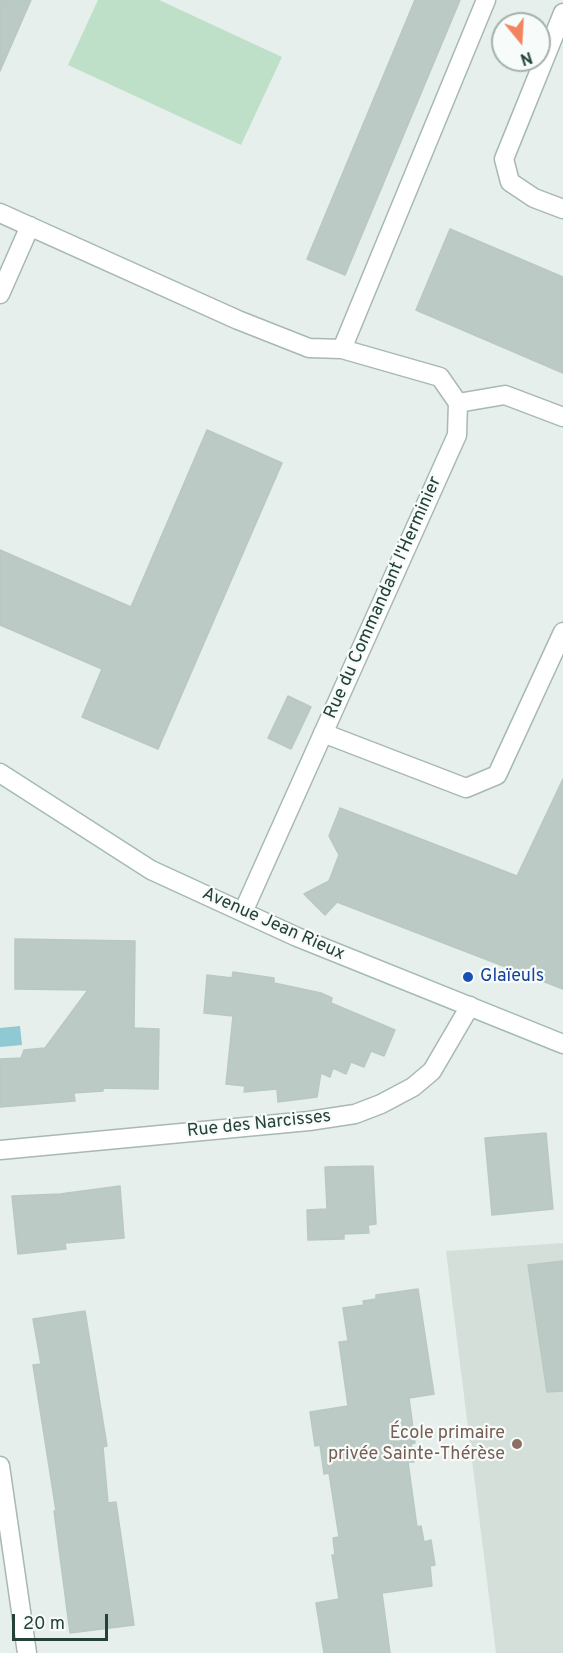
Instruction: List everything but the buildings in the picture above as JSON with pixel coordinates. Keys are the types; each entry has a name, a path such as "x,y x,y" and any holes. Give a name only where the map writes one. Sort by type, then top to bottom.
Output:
{"street":[{"path":"342,349 486,0"},
{"path":"563,13 504,159 510,182 534,198 563,209"},
{"path":"0,213 248,324 309,348 342,349 440,377 458,403 505,395 563,417"},
{"path":"0,294 30,226"},
{"name":"Rue du Commandant l'Herminier","path":"243,912 457,435 458,403"},
{"path":"323,733 466,788 497,775 563,632"},
{"name":"Avenue Jean Rieux","path":"0,773 151,870 243,912 563,1044"},
{"name":"Rue des Narcisses","path":"0,1150 309,1121 355,1114 381,1104 413,1087 432,1071 470,1006"},
{"path":"0,1466 27,1653"}],"shaded area":[{"name":"École primaire privée Sainte-Thérèse","path":"563,1243 563,1653 496,1653 446,1251"}],"green space":[{"path":"98,0 159,0 282,57 241,145 68,65"}],"water":[{"path":"20,1026 22,1045 0,1047 0,1028"}],"place":[{"name":"Glaïeuls","path":"468,977"},
{"name":"École primaire privée Sainte-Thérèse","path":"517,1444"}]}
